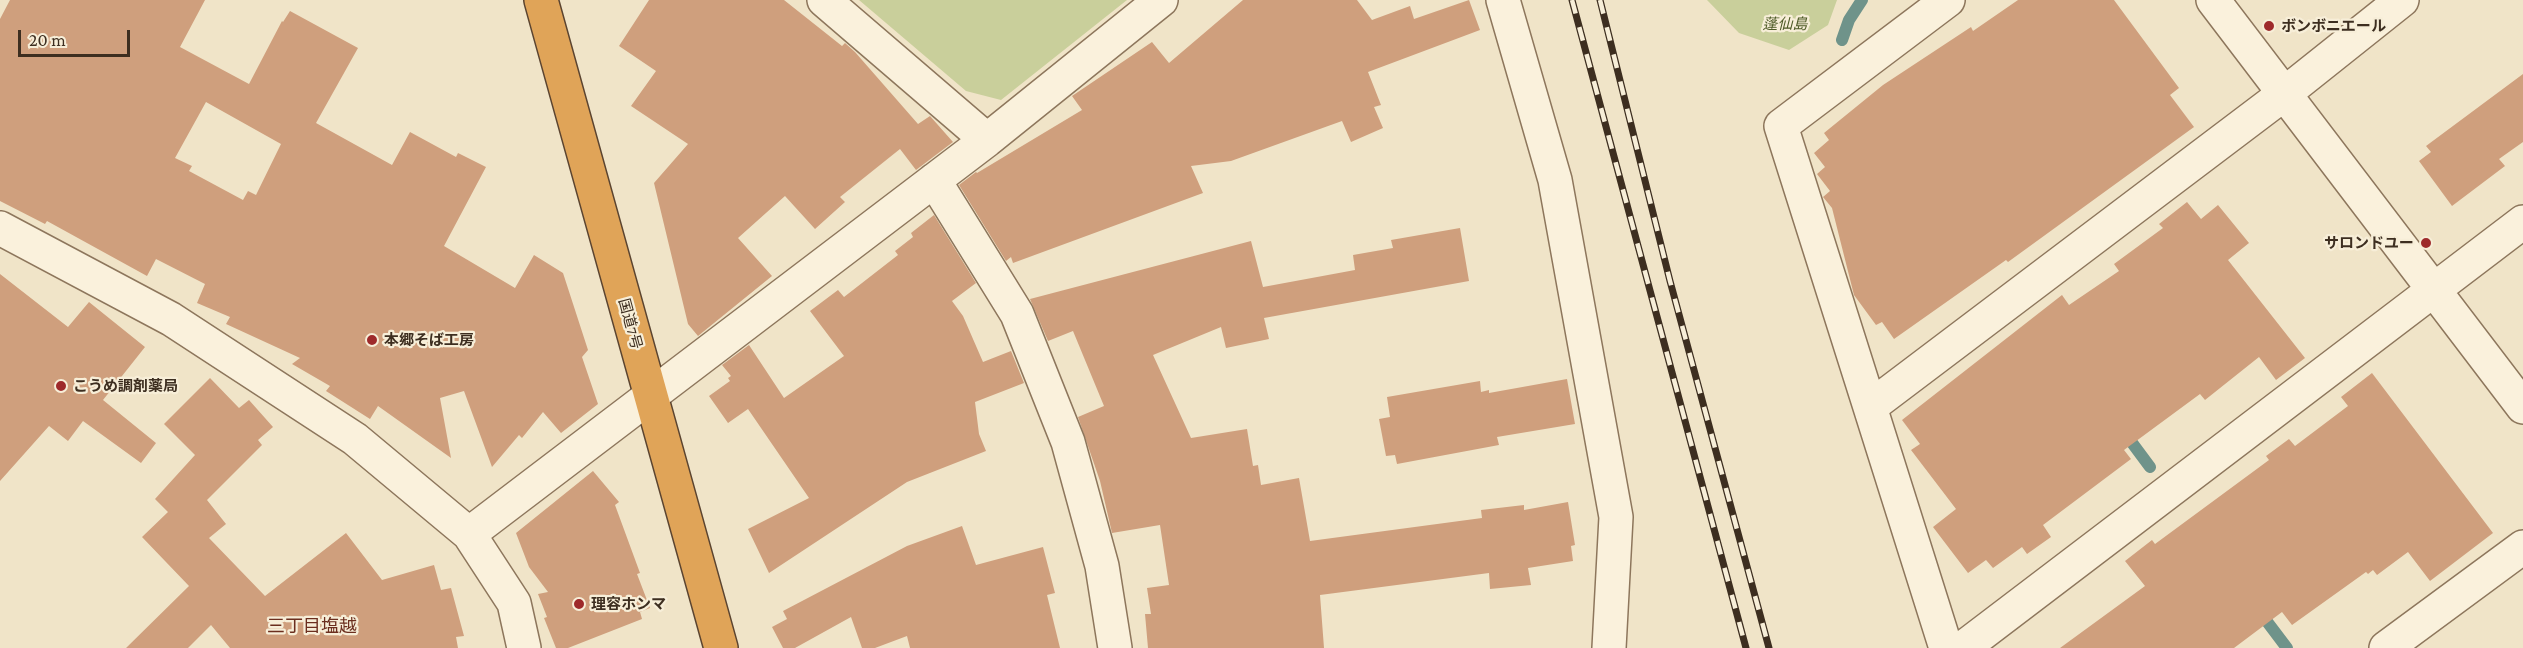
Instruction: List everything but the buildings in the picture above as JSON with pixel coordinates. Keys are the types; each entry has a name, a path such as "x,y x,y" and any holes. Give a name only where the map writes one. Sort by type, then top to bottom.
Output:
{"highway":[{"name":"国道7号","path":"541,0 721,648"}],"street":[{"path":"824,0 987,140"},
{"path":"469,534 987,140 1161,0"},
{"path":"1503,0 1555,180 1616,517 1609,648"},
{"path":"1946,648 1781,126 1948,0"},
{"path":"2213,0 2523,407"},
{"path":"1870,406 2284,94 2403,0"},
{"path":"934,180 1017,314 1068,442 1102,566 1115,648"},
{"path":"1963,648 2523,222"},
{"path":"0,228 171,319 355,438 469,534 514,603 524,648"},
{"path":"2386,648 2523,547"}],"green space":[{"path":"859,0 1127,0 1001,100 966,91"},
{"name":"蓬仙島","path":"1707,0 1837,0 1828,25 1789,50 1739,33"}],"waterway":[{"path":"1842,40 1849,20 1862,0"},
{"path":"2124,432 2150,467"},
{"path":"2259,611 2287,648"}],"railway":[{"path":"1572,0 1746,648"},
{"path":"1600,0 1670,281 1769,648"}],"place":[{"name":"ボンボニエール","path":"2269,26"},
{"name":"サロンドユー","path":"2426,243"},
{"name":"本郷そば工房","path":"372,340"},
{"name":"こうめ調剤薬局","path":"61,386"},
{"name":"理容ホンマ","path":"579,604"}],"district":[{"name":"三丁目塩越","path":"312,626"}]}
